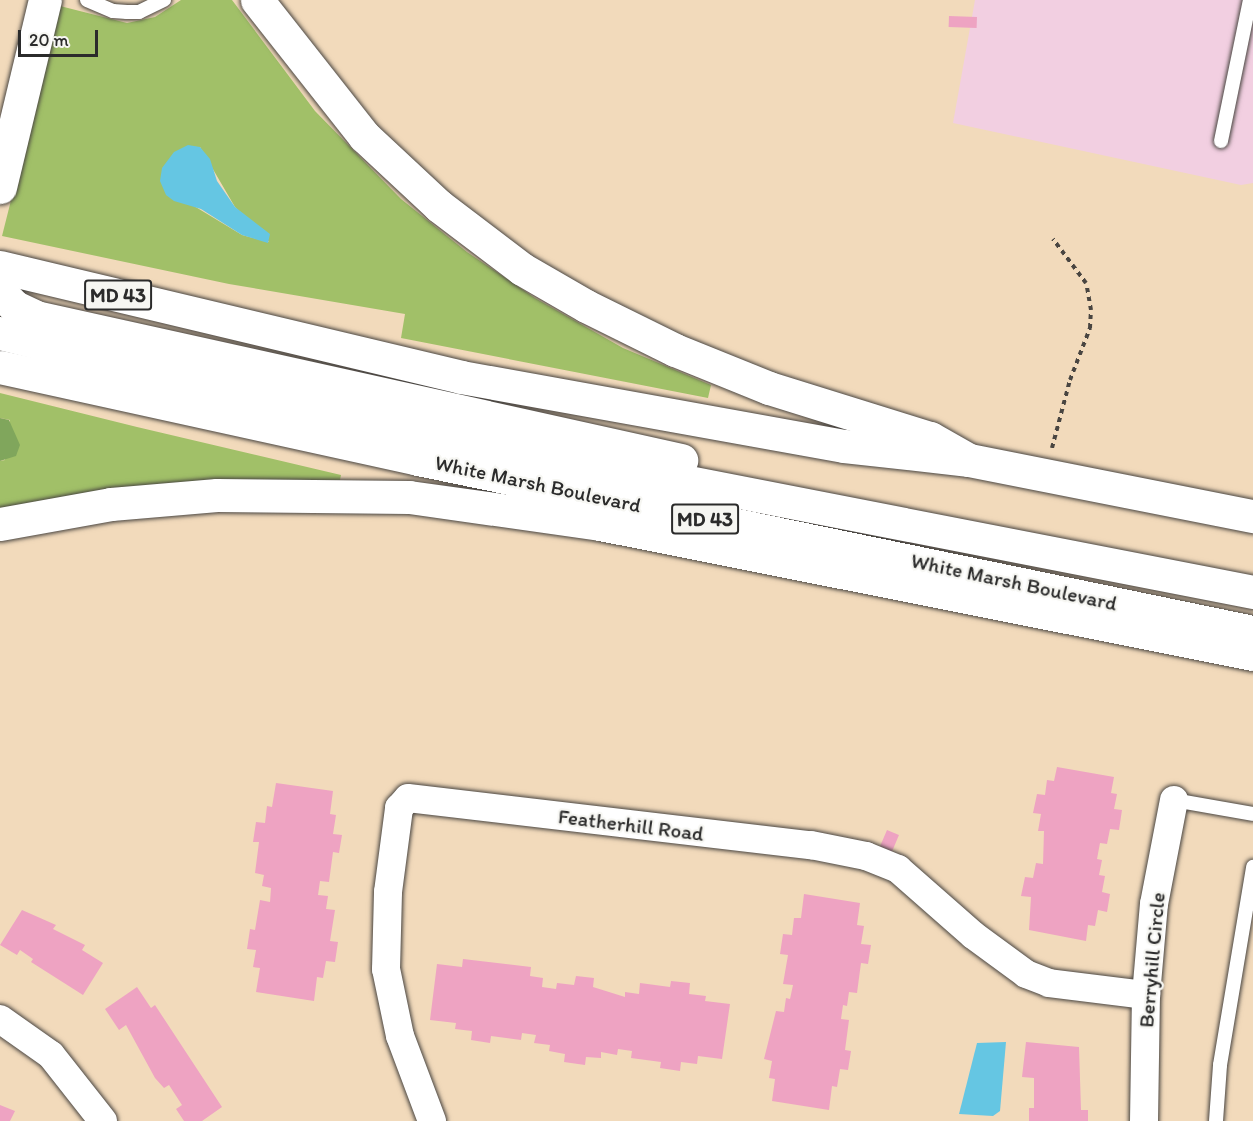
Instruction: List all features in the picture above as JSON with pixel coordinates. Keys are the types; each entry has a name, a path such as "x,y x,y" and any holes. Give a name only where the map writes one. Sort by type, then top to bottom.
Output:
{"highway":[{"path":"0,99 26,0"},
{"path":"0,187 45,0"},
{"path":"257,0 364,136 439,206 522,269 586,306 675,350 769,388 930,438 969,460"},
{"name":"MD 43","path":"0,267 460,377 844,446 969,460 1253,516"},
{"path":"0,292 15,307 36,317 930,516 1079,555"},
{"path":"0,333 188,380 416,429 806,507 1079,555 1253,592"},
{"name":"White Marsh Boulevard","path":"0,367 418,459 1253,632"},
{"path":"0,524 111,504 206,496 324,494 409,497 600,524 1253,654"}],"street":[{"name":"Featherhill Road","path":"432,1121 400,1036 386,969 388,892 399,808 408,798 811,845 866,856 898,869 973,935 1026,974 1049,983 1146,995"},
{"name":"Berryhill Circle","path":"1144,1121 1146,995 1154,904 1174,800"},
{"path":"0,1019 51,1055 103,1121"}],"lane":[{"path":"87,0 114,11 140,12 164,0"},
{"path":"1221,141 1250,0"},
{"path":"1174,800 1253,814"},
{"path":"1216,1121 1220,1065 1253,867"}],"path":[{"path":"1045,475 1060,410 1090,328 1091,310 1086,283 1053,239"}],"shaded area":[{"path":"975,0 1253,0 1253,183 1241,185 953,123"}],"green space":[{"path":"181,0 232,0 315,111 401,199 467,252 535,298 623,348 711,385 708,398 401,338 405,314 229,284 2,236 60,6 127,23 155,17","holes":["200,147 235,207 269,242 242,235 194,206"]},
{"path":"0,393 341,475 340,480 217,480 0,508 0,461 5,460 10,420 0,418"},
{"path":"0,418 9,420 20,445 16,456 0,461"}],"water":[{"path":"188,145 200,147 210,159 217,181 235,207 270,234 268,243 242,235 201,209 174,201 166,195 160,181 162,168 174,152"},
{"path":"1006,1042 1000,1111 993,1116 959,1114 977,1043"}],"building":[{"path":"949,16 977,17 977,28 949,27"},
{"path":"1057,767 1114,777 1111,793 1117,794 1114,809 1122,810 1119,830 1110,829 1107,844 1100,843 1097,859 1102,860 1099,875 1105,876 1102,892 1110,894 1107,912 1098,910 1095,926 1088,925 1086,941 1029,930 1031,897 1021,896 1025,877 1033,878 1036,863 1043,864 1044,831 1038,831 1041,814 1033,813 1037,794 1045,795 1047,780 1054,781"},
{"path":"276,783 333,791 330,814 336,815 333,834 342,835 339,853 333,852 329,882 320,881 318,895 328,896 326,909 335,910 330,941 338,942 335,962 326,961 323,978 317,977 314,1001 256,992 260,968 253,967 256,950 247,949 250,929 255,930 260,900 270,902 271,888 262,886 264,875 255,873 259,842 253,842 256,822 265,823 267,806 272,807"},
{"path":"887,830 899,835 892,852 880,847"},
{"path":"804,894 860,903 857,925 864,926 861,944 871,945 868,964 861,963 857,993 849,992 847,1006 843,1005 841,1019 849,1020 845,1050 851,1051 848,1070 840,1069 837,1087 832,1086 829,1110 772,1101 775,1079 769,1078 772,1061 764,1059 776,1011 784,1012 786,998 790,999 793,985 783,984 788,955 780,954 783,934 792,935 794,918 801,918"},
{"path":"22,910 56,925 53,929 85,945 82,950 103,963 83,995 31,962 33,959 20,950 17,955 0,945"},
{"path":"463,959 531,967 530,976 543,978 542,987 556,989 557,983 574,985 576,976 594,978 593,987 625,997 625,992 639,994 640,983 670,987 671,981 690,983 689,994 706,996 705,1001 730,1004 722,1059 698,1056 697,1064 681,1062 680,1071 660,1068 661,1062 631,1058 632,1051 618,1049 617,1055 601,1052 601,1058 586,1057 585,1065 564,1062 565,1054 549,1051 550,1045 534,1043 536,1035 522,1033 521,1040 491,1036 490,1043 471,1040 472,1031 455,1029 456,1023 430,1020 437,964 462,967"},
{"path":"137,987 151,1008 155,1005 222,1107 202,1121 184,1121 176,1109 182,1105 169,1085 164,1088 155,1078 126,1025 119,1030 105,1009"},
{"path":"1026,1042 1079,1047 1081,1110 1088,1110 1088,1121 1029,1121 1029,1108 1034,1108 1034,1078 1022,1077"},
{"path":"0,1105 15,1111 10,1121 0,1121"}]}
